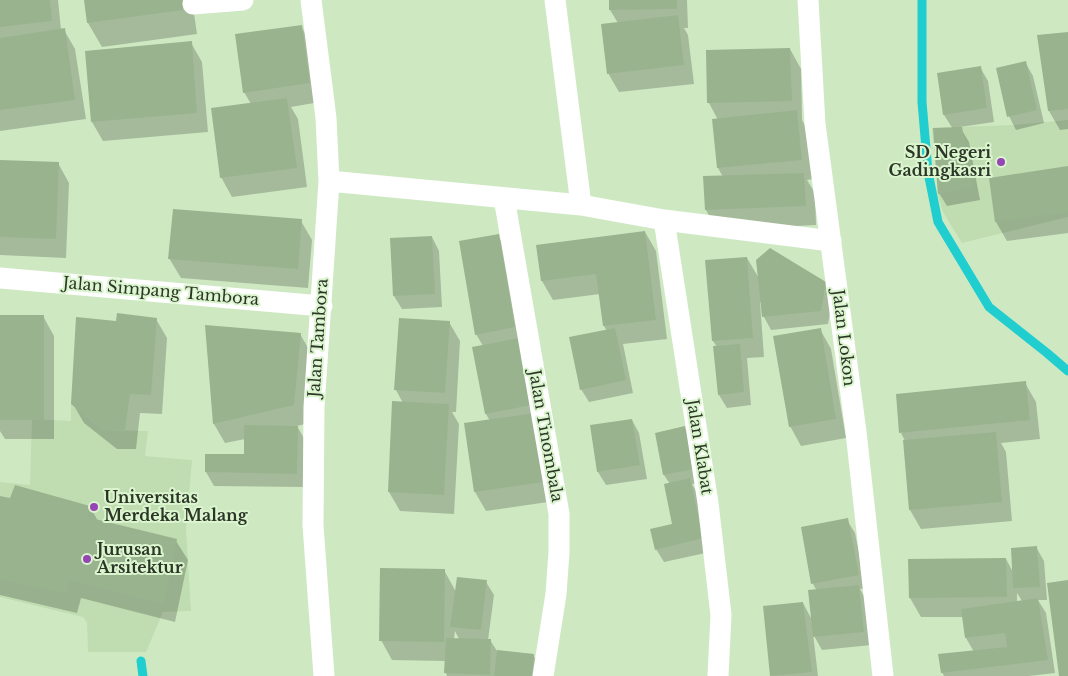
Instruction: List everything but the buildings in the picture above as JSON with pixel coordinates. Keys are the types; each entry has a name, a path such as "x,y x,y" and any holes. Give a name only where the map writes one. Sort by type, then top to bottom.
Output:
{"street":[{"path":"193,4 243,0"},
{"name":"Jalan Tambora","path":"311,0 326,118 329,182 314,407 312,525 324,676"},
{"path":"555,0 581,205"},
{"name":"Jalan Lokon","path":"808,0 816,124 856,432 883,676"},
{"path":"329,182 581,205 664,220 831,241"},
{"name":"Jalan Tinombala","path":"504,198 559,514 556,594 543,676"},
{"name":"Jalan Klabat","path":"664,220 708,503 721,615 718,676"},
{"name":"Jalan Simpang Tambora","path":"0,278 322,306"}],"shaded area":[{"name":"SD Negeri Gadingkasri","path":"1068,120 1068,217 962,243 943,212 938,196 932,128 1013,125"},
{"name":"Universitas Merdeka Malang","path":"71,404 104,430 148,431 145,456 192,460 186,529 191,611 163,612 146,652 88,652 87,623 83,617 0,597 0,482 30,485 32,419 71,421"}],"waterway":[{"path":"922,0 922,102 928,172 938,222 989,307 1068,371"},
{"path":"141,661 143,676"}],"place":[{"name":"SD Negeri Gadingkasri","path":"1001,162"},
{"name":"Universitas Merdeka Malang","path":"94,507"},
{"name":"Jurusan Arsitektur","path":"87,559"}]}
